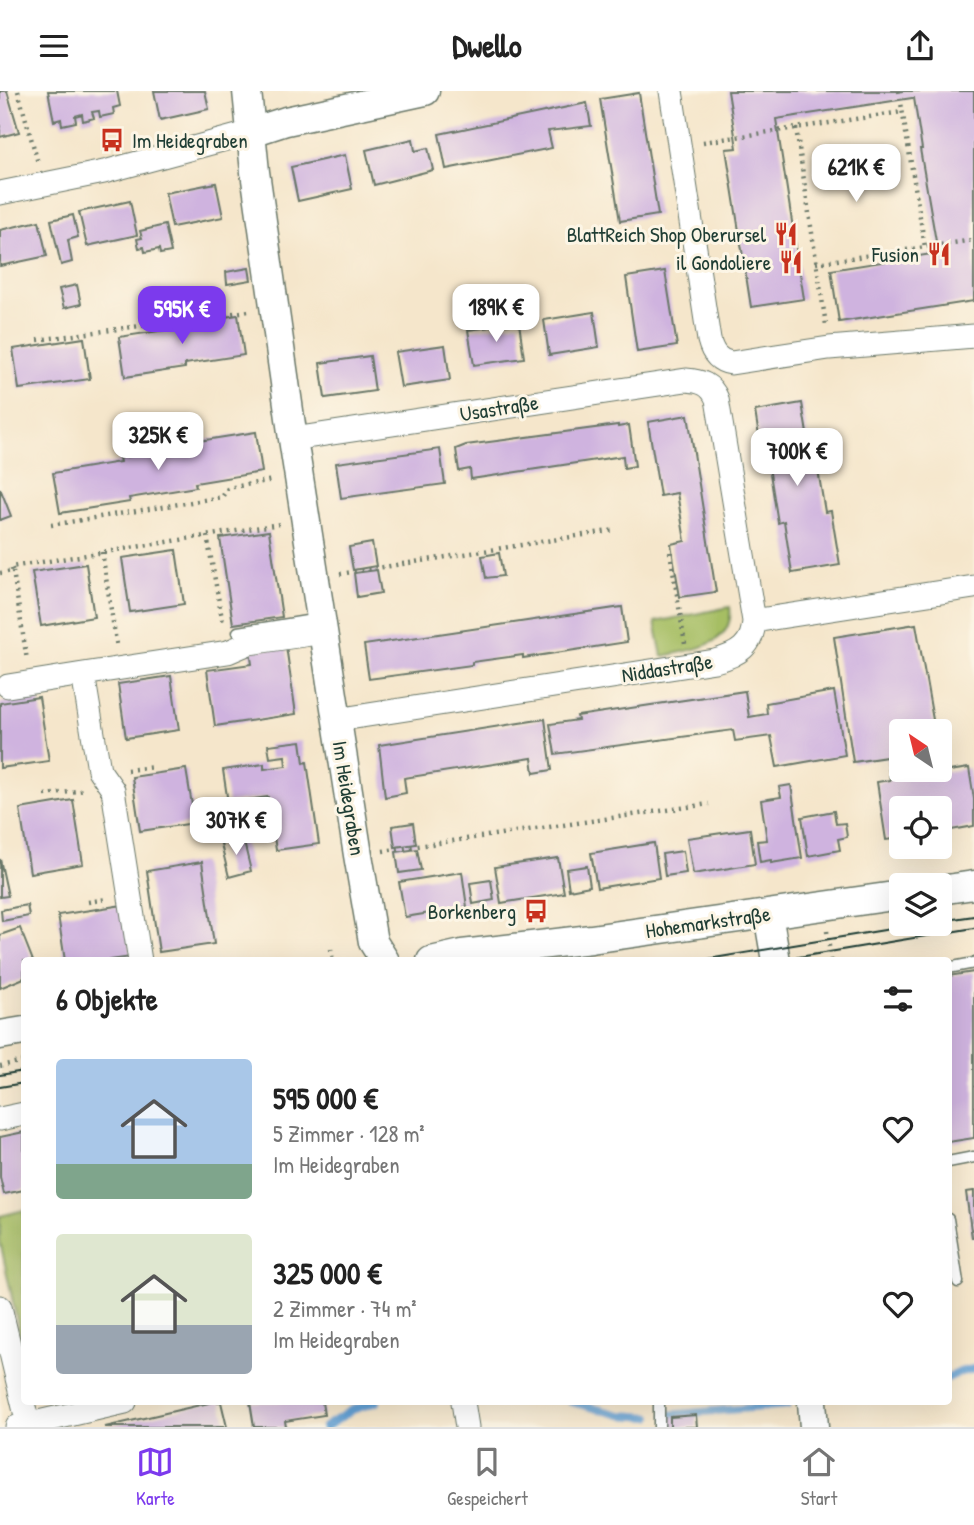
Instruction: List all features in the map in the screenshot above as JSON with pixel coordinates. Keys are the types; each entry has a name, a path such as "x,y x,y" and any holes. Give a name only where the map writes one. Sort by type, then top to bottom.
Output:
{"street":[{"name":"Im Heidegraben","path":"247,91 293,439 322,625 373,942 382,957"},
{"path":"0,193 104,172 286,121 425,91"},
{"path":"671,91 709,340 714,353 720,359 731,363 829,348 974,336"},
{"name":"Usastraße","path":"293,439 686,380 705,383 713,390 717,399 754,621"},
{"path":"754,621 974,587"},
{"name":"Niddastraße","path":"337,720 715,661 729,657 746,647 752,638 754,621"},
{"path":"19,684 121,668 233,642 248,643 322,625"},
{"path":"83,674 100,770 113,790 139,957"},
{"path":"952,888 974,885"},
{"name":"Hohemarkstraße","path":"448,957 889,897"},
{"path":"768,913 775,957"},
{"path":"0,1035 21,1032"},
{"path":"0,1119 21,1115"},
{"path":"0,1307 22,1426 112,1405"},
{"path":"812,1405 814,1427"}],"lane":[{"path":"952,967 974,964"},
{"path":"952,1161 974,1157"},
{"path":"952,1244 958,1282"},
{"path":"659,1405 659,1427"}],"path":[{"path":"18,91 43,184"},
{"path":"899,91 925,247"},
{"path":"680,146 902,112"},
{"path":"796,128 829,348"},
{"path":"817,263 974,240"},
{"path":"38,340 275,307"},
{"path":"51,525 222,497 228,488 299,475"},
{"path":"19,684 12,567 307,519"},
{"path":"315,578 615,530"},
{"path":"207,536 233,642"},
{"path":"102,552 121,668"},
{"path":"670,552 681,617"},
{"path":"0,573 13,571"},
{"path":"45,795 87,790 106,779"},
{"path":"358,855 709,804"},
{"path":"331,949 332,957"},
{"path":"0,1066 21,1062"}],"green space":[{"path":"730,607 730,620 718,638 697,649 662,656 655,622"},
{"path":"21,1211 21,1340 0,1241 0,1216"}],"building":[{"path":"0,91 7,91 19,132 0,137"},
{"path":"48,91 117,91 120,106 113,108 114,114 100,117 99,111 92,112 94,118 83,121 82,114 75,116 76,122 62,125 61,119 54,121"},
{"path":"154,91 205,91 209,109 160,120"},
{"path":"728,91 974,91 974,301 839,322 831,270 938,253 912,98 776,119 804,299 751,307 726,149 737,148"},
{"path":"639,93 658,215 620,221 600,99"},
{"path":"587,103 591,126 548,131 552,148 446,169 439,134"},
{"path":"413,139 415,151 428,148 433,170 374,185 366,150"},
{"path":"345,155 352,189 298,201 291,167"},
{"path":"216,183 223,217 172,227 165,193"},
{"path":"130,201 137,235 87,246 79,212"},
{"path":"73,215 78,237 68,240 72,262 61,265 51,220"},
{"path":"39,221 47,256 0,266 0,230"},
{"path":"165,225 171,252 160,254 159,249 145,252 144,247 139,248 137,239 142,238 140,231"},
{"path":"249,268 251,280 227,284 226,272"},
{"path":"665,271 677,346 637,352 626,277"},
{"path":"77,285 81,304 64,308 59,289"},
{"path":"594,312 599,347 549,355 544,320"},
{"path":"238,315 244,355 125,377 119,337"},
{"path":"519,323 524,358 474,365 468,330"},
{"path":"84,338 90,379 19,389 13,349"},
{"path":"445,345 450,380 401,387 395,352"},
{"path":"370,356 375,391 325,398 320,363"},
{"path":"802,403 811,458 816,458 825,512 831,511 840,565 792,573 784,521 778,523 769,467 764,468 755,411"},
{"path":"688,415 716,592 680,597 671,544 685,541 677,493 660,496 648,422"},
{"path":"629,425 635,466 624,468 623,456 471,479 470,469 459,471 456,449 466,445"},
{"path":"256,432 262,472 129,498 130,502 60,513 53,473 120,462 119,458 186,447 186,443"},
{"path":"440,449 445,484 341,498 336,463"},
{"path":"0,488 11,516 0,520"},
{"path":"269,531 282,617 233,624 220,538"},
{"path":"372,543 376,566 353,570 349,547"},
{"path":"176,550 184,604 130,612 122,558"},
{"path":"499,553 503,576 486,578 482,556"},
{"path":"86,564 94,617 41,626 32,572"},
{"path":"377,570 381,593 357,597 354,573"},
{"path":"622,607 627,642 523,658 523,655 472,662 472,665 369,679 364,645"},
{"path":"916,624 933,719 889,719 889,772 887,757 853,762 834,637"},
{"path":"286,646 296,714 215,726 207,670 252,664 250,651"},
{"path":"171,676 179,730 126,738 118,684"},
{"path":"745,691 749,717 767,714 766,703 834,691 845,755 777,767 771,736 735,741 733,730 555,754 550,724 578,720 577,716"},
{"path":"39,697 49,761 0,768 0,703"},
{"path":"545,719 552,770 534,773 532,758 404,778 406,793 385,797 379,745"},
{"path":"301,741 304,763 307,762 319,844 276,850 268,797 228,803 223,770 264,764 264,769 286,766 285,756 270,758 268,745"},
{"path":"969,768 974,799 974,826 952,830 952,796 889,796 889,840 886,840 877,782 952,782 952,771"},
{"path":"186,769 195,823 140,831 132,777"},
{"path":"791,785 802,858 760,862 757,841 767,840 761,800 781,797 779,787"},
{"path":"73,800 83,864 30,873 20,809"},
{"path":"834,811 836,824 845,823 847,837 838,839 840,850 808,856 802,817"},
{"path":"413,823 416,844 395,847 392,826"},
{"path":"750,829 755,864 693,874 687,838"},
{"path":"243,838 251,871 229,877 221,844"},
{"path":"654,843 659,878 597,888 591,853"},
{"path":"417,849 421,870 399,873 396,852"},
{"path":"683,851 686,873 665,876 662,854"},
{"path":"558,858 564,893 501,903 495,867"},
{"path":"0,859 8,896 0,897"},
{"path":"202,862 214,944 159,952 147,871"},
{"path":"587,866 590,886 569,890 566,869"},
{"path":"462,872 467,907 405,917 399,882"},
{"path":"491,880 494,900 473,904 470,883"},
{"path":"27,905 29,916 2,921 1,910"},
{"path":"123,905 131,957 64,957 58,915"},
{"path":"20,928 31,957 21,957 21,979 0,988 0,935"},
{"path":"974,972 974,1138 952,1141 952,975"},
{"path":"21,1133 21,1191 4,1194 0,1177 0,1137"},
{"path":"974,1191 974,1238 972,1238 966,1192"},
{"path":"200,1405 222,1405 227,1427 105,1427"},
{"path":"250,1405 322,1405 324,1415 285,1421 286,1427 254,1427"},
{"path":"696,1415 697,1427 670,1427 670,1417"}],"waterway":[{"path":"952,1376 974,1369"},
{"path":"325,1427 352,1410 367,1405"},
{"path":"583,1405 621,1415 650,1417"},
{"path":"667,1415 787,1405"}],"tram line":[{"path":"952,919 974,916"},
{"path":"799,957 974,928"},
{"path":"720,957 889,929"},
{"path":"0,1075 21,1072"},
{"path":"0,1087 21,1084"}],"place":[{"name":"Im Heidegraben","path":"112,140"},
{"name":"BlattReich Shop Oberursel","path":"786,234"},
{"name":"Fusion","path":"939,254"},
{"name":"il Gondoliere","path":"791,262"},
{"name":"Borkenberg","path":"536,911"}]}
